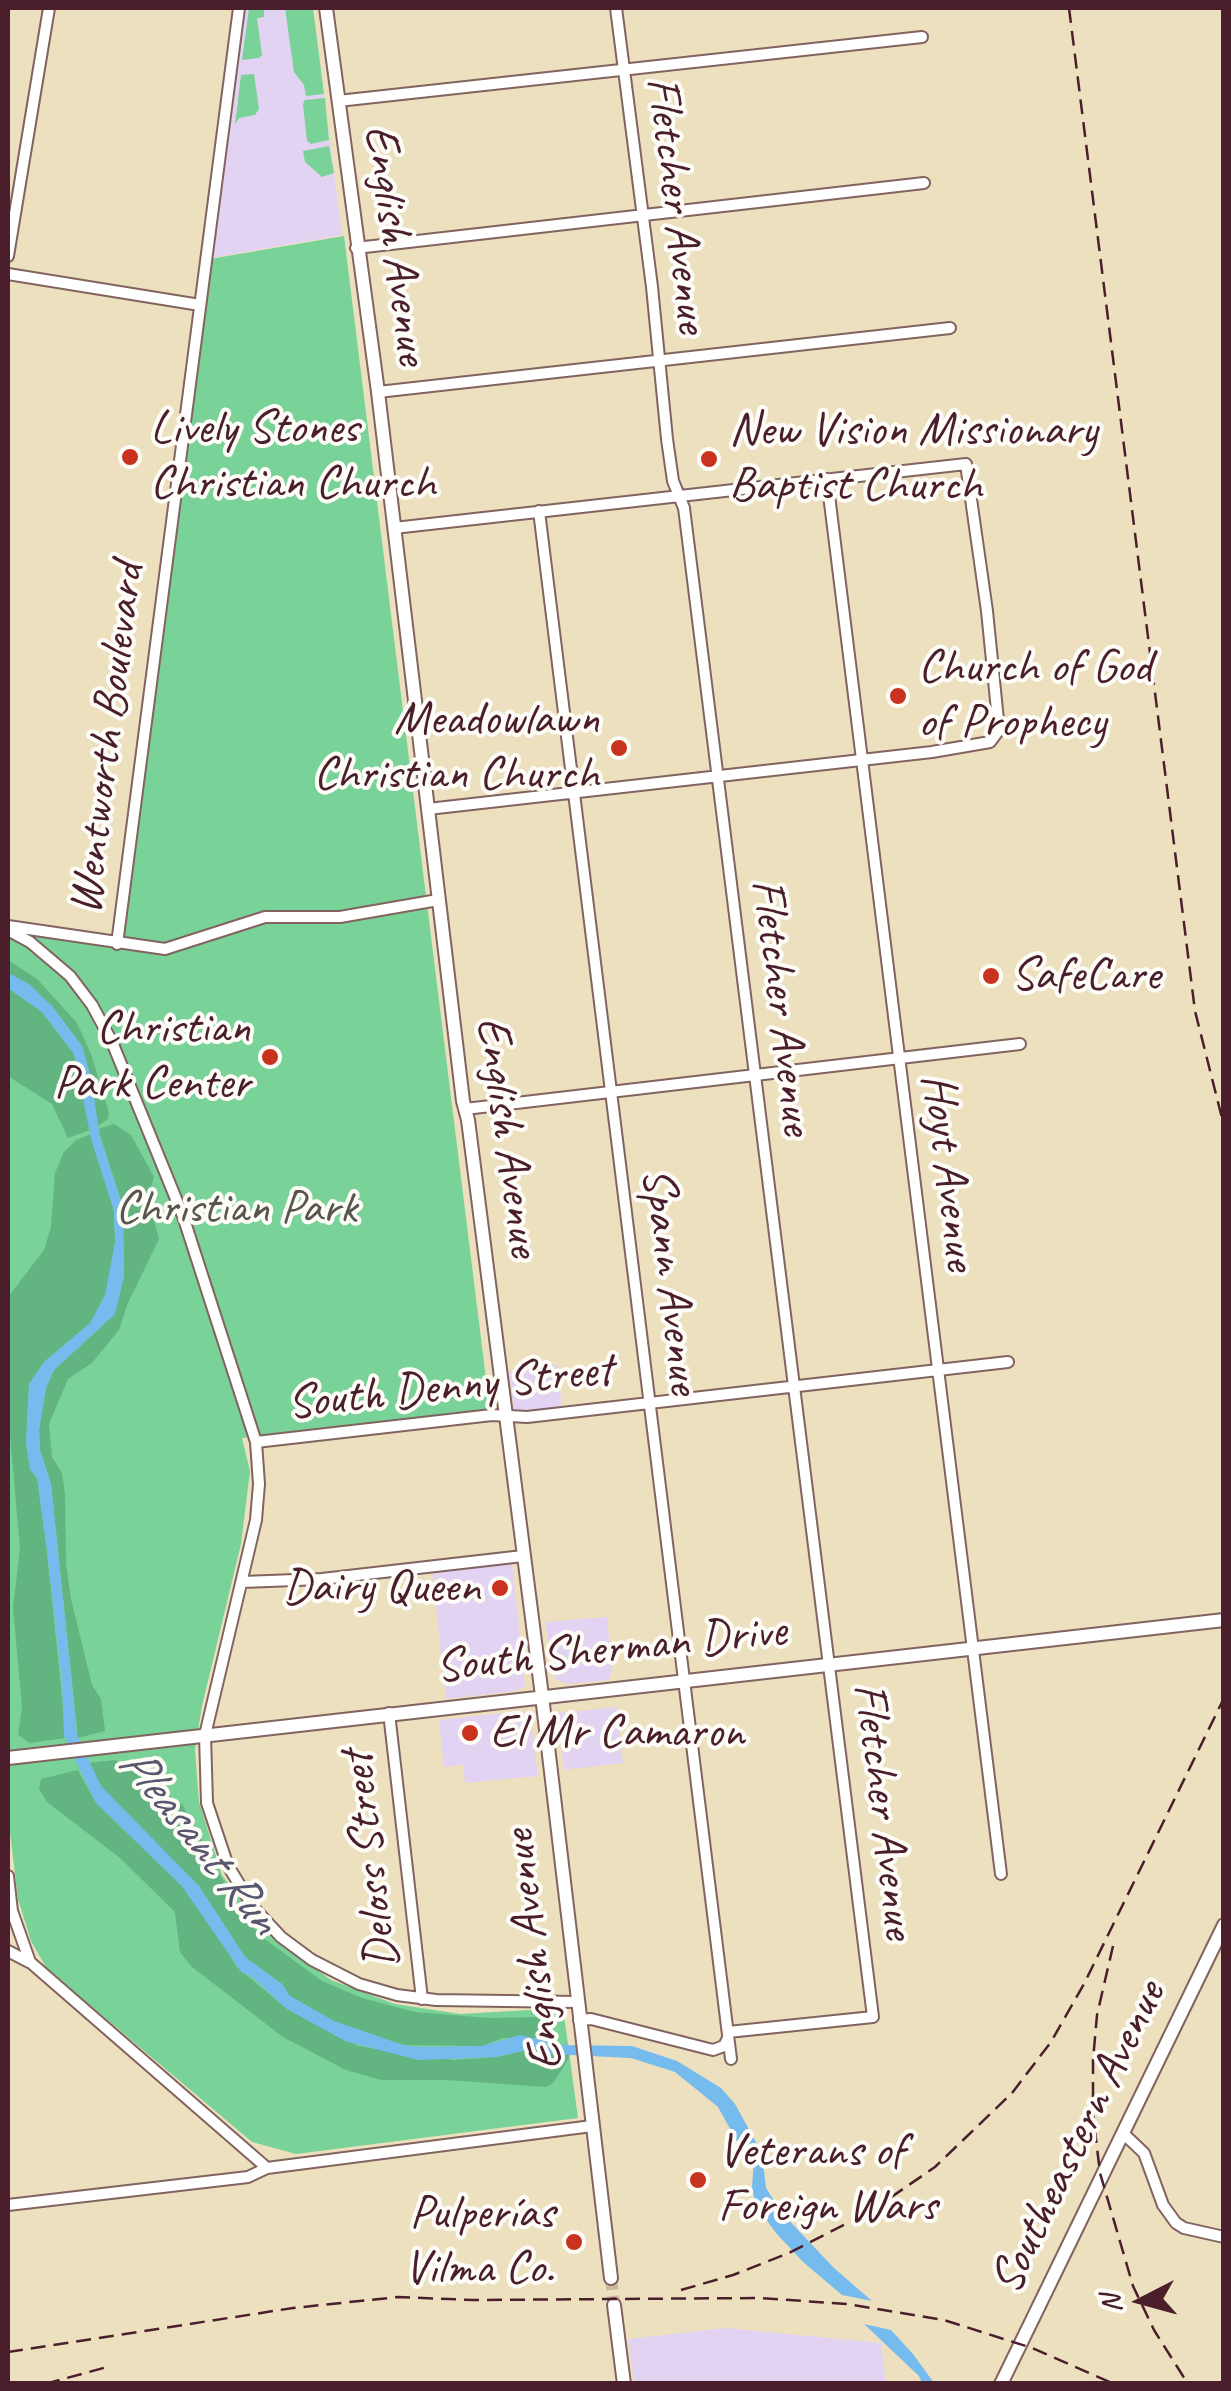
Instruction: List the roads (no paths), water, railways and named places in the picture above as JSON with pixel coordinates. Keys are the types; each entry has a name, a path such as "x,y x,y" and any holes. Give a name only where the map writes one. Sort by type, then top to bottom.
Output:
{"main road":[{"name":"English Avenue","path":"326,8 542,1696 611,2278"},
{"name":"South Sherman Drive","path":"8,1758 1224,1620"},
{"name":"Southeastern Avenue","path":"1002,2384 1224,1925"},
{"path":"614,2305 624,2384"}],"street":[{"path":"8,256 49,8"},
{"name":"Wentworth Boulevard","path":"117,944 239,8"},
{"name":"Fletcher Avenue","path":"616,8 667,439 673,481 680,494 717,776 873,2017 728,2032"},
{"path":"338,101 922,36"},
{"path":"356,248 924,182"},
{"path":"8,274 200,306"},
{"path":"378,392 950,328"},
{"path":"394,528 966,464 992,659 999,730 996,738 959,748 428,809"},
{"name":"Hoyt Avenue","path":"827,479 1001,1874"},
{"name":"Spann Avenue","path":"539,511 732,2059"},
{"path":"8,928 147,949 174,948 265,917 340,917 438,900"},
{"path":"8,928 70,976 112,1042 183,1216 256,1442 258,1506 204,1735 205,1787 212,1825 228,1866 254,1908 288,1942 331,1971 376,1989 422,1999 577,2002"},
{"path":"465,1109 1020,1044"},
{"name":"South Denny Street","path":"256,1442 515,1418 1008,1362"},
{"path":"242,1582 322,1579 523,1556"},
{"name":"Deloss Street","path":"389,1713 422,1999"},
{"path":"8,1876 12,1912 30,1962"},
{"path":"8,1951 30,1962 267,2168"},
{"path":"580,2024 591,2019 716,2050 724,2046 728,2032"},
{"path":"8,2205 248,2177 267,2168 592,2126"},
{"path":"1124,2134 1144,2153 1163,2204 1176,2223 1224,2237"}],"water":[{"name":"Pleasant Run","path":"8,973 29,984 52,1006 82,1046 100,1137 123,1207 124,1276 115,1314 54,1370 46,1388 39,1430 40,1450 51,1484 77,1735 101,1786 199,1886 245,1957 282,1984 290,1996 334,2021 419,2047 482,2046 520,2035 562,2045 632,2046 677,2061 721,2088 735,2104 762,2153 766,2188 781,2212 872,2301 842,2295 776,2233 756,2206 752,2188 754,2159 739,2145 718,2107 675,2072 631,2058 550,2054 532,2049 496,2057 418,2060 345,2041 287,2009 250,1975 242,1973 181,1885 96,1803 64,1736 62,1682 46,1543 37,1478 30,1469 26,1442 29,1384 44,1362 90,1323 105,1295 115,1242 114,1211 91,1139 74,1054 42,1012 8,988"},
{"path":"864,2324 891,2330 934,2383 922,2383"}],"tunnel":[{"path":"611,2278 614,2305"}],"railway":[{"path":"1069,8 1195,1011 1224,1126"},
{"path":"681,2290 789,2253 871,2211 935,2167 1012,2093 1051,2042 1084,1984 1224,1698"},
{"path":"1113,1946 1097,2015 1093,2060 1093,2114 1100,2173 1133,2286 1154,2330 1188,2384"},
{"path":"8,2352 293,2308 398,2297 759,2298 847,2304 944,2320 1032,2348 1114,2384"},
{"path":"45,2384 107,2367"}],"place":[{"name":"Lively Stones Christian Church","path":"130,457"},
{"name":"New Vision Missionary Baptist Church","path":"709,459"},
{"name":"Church of God of Prophecy","path":"898,696"},
{"name":"Meadowlawn Christian Church","path":"619,748"},
{"name":"SafeCare","path":"991,976"},
{"name":"Christian Park Center","path":"270,1057"},
{"name":"Dairy Queen","path":"500,1588"},
{"name":"El Mr Camaron","path":"470,1733"},
{"name":"Veterans of Foreign Wars","path":"698,2180"},
{"name":"Pulperías Vilma Co.","path":"574,2242"}],"park label":[{"name":"Christian Park","path":"236,1209"}]}
